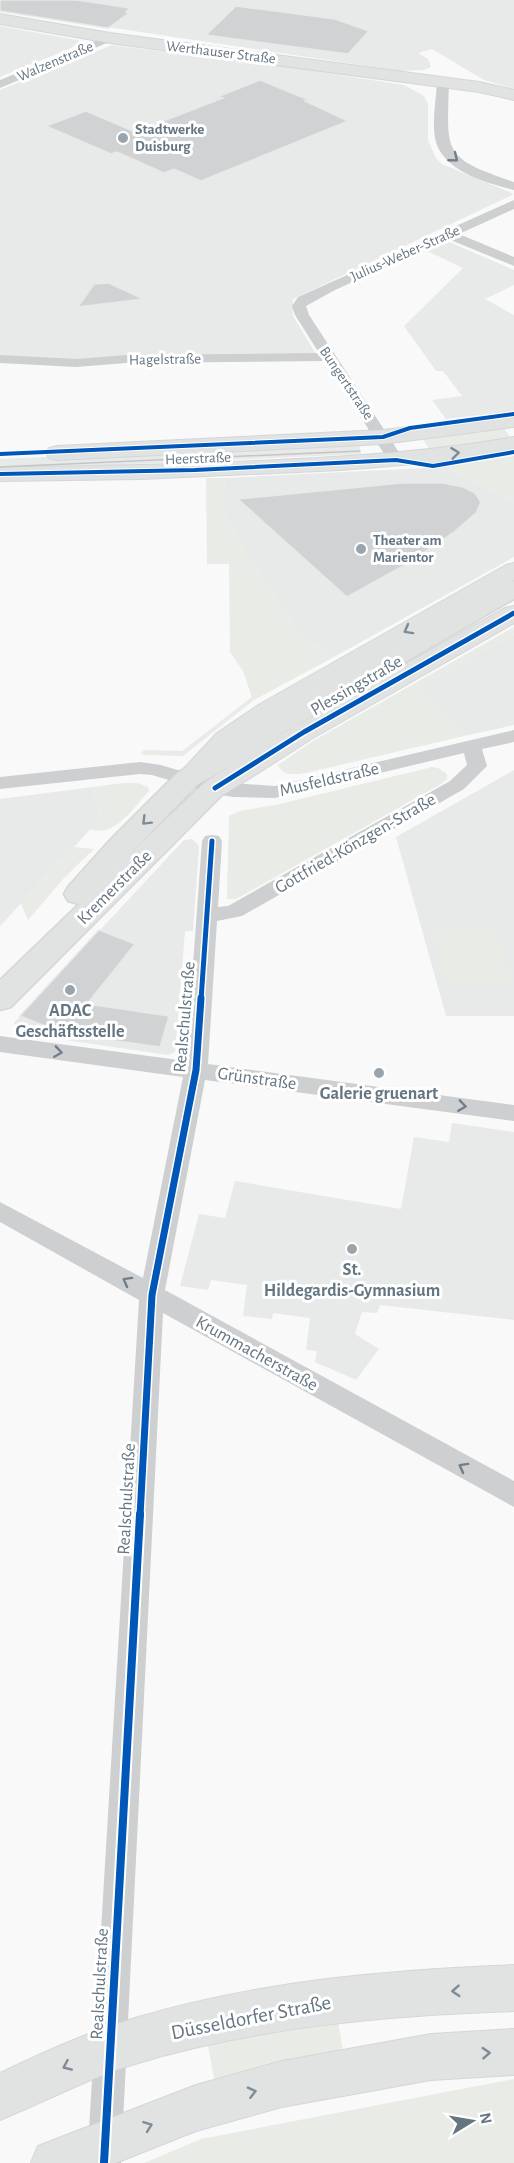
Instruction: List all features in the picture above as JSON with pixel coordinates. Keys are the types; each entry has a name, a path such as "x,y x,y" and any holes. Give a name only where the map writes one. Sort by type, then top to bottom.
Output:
{"main road":[{"name":"Werthauser Straße","path":"0,19 110,38 401,76 514,95"},
{"path":"401,76 433,94 441,105"},
{"name":"Heerstraße","path":"0,454 382,437 514,421"},
{"name":"Heerstraße","path":"0,474 195,471 396,460 514,444"},
{"name":"Plessingstraße","path":"201,784 226,739 269,710 514,570"},
{"name":"Plessingstraße","path":"201,784 244,747 276,725 514,589"},
{"name":"Plessingstraße","path":"201,784 304,732 514,613"},
{"name":"Kremerstraße","path":"7,992 79,894 120,847 201,784"},
{"name":"Düsseldorfer Straße","path":"0,2097 82,2059 183,2029 333,2000 514,1988"},
{"path":"55,2163 105,2152 218,2100 282,2084 430,2057 514,2052"}],"street":[{"name":"Walzenstraße","path":"0,84 110,38"},
{"path":"443,82 442,146 449,157 465,167 514,186"},
{"name":"Julius-Weber-Straße","path":"299,306 303,300 321,291 514,204"},
{"path":"448,234 514,262"},
{"name":"Bungertstraße","path":"299,306 302,315 396,460"},
{"name":"Hagelstraße","path":"0,358 76,363 127,359 329,357"},
{"name":"Musfeldstraße","path":"0,783 140,768 154,769 201,784 233,791 275,792 514,736"},
{"name":"Gottfried-Könzgen-Straße","path":"208,915 236,911 457,785 477,766 472,746"},
{"name":"Realschulstraße","path":"105,2152 152,1295 196,1070 212,841"},
{"name":"Grünstraße","path":"0,1044 514,1113"},
{"name":"Krummacherstraße","path":"0,1211 514,1495"}],"shaded area":[{"path":"0,0 514,0 514,89 484,80 432,49 418,53 428,59 431,67 424,70 401,71 0,11"},
{"path":"0,26 80,42 69,49 0,77"},
{"path":"112,45 295,68 404,85 424,96 428,104 428,140 436,158 442,164 514,194 293,299 293,316 316,354 76,362 0,357 0,90"},
{"path":"449,242 514,270 514,285 485,299 514,315 514,411 446,419 432,400 462,396 443,371 436,371 404,326 463,268 427,251"},
{"path":"503,427 513,441 431,452 422,438"},
{"path":"359,443 361,454 0,470 0,459"},
{"path":"514,456 514,501 444,467"},
{"path":"444,467 514,501 514,557 334,657 300,635 241,544 225,515 223,498 225,478"},
{"path":"206,478 225,478 223,498 225,515 241,544 300,635 334,657 254,700 183,756 143,755 141,752 146,750 182,751 252,697 243,671 230,652 229,564 207,564"},
{"path":"514,627 514,634 420,687 464,736 306,773 290,774 280,769 278,765 313,741"},
{"path":"514,634 514,725 464,736 419,687"},
{"path":"432,767 447,774 447,779 236,899 227,899 229,816 240,811 280,804"},
{"path":"514,770 514,1016 446,1016 396,837"},
{"path":"137,783 148,787 149,791 116,825 99,831 90,829 101,818 93,787"},
{"path":"93,787 101,818 0,926 0,799"},
{"path":"192,839 199,846 193,931 185,931 175,1052 168,1055 17,1033 14,1023 20,1016 184,840"},
{"path":"74,847 94,849 64,878 28,920 21,904"},
{"path":"495,924 512,981 447,987 432,930"},
{"name":"St. Hildegardis-Gymnasium","path":"452,1123 514,1132 514,1320 380,1305 377,1313 362,1312 355,1334 379,1349 356,1380 315,1362 317,1351 306,1350 310,1318 273,1313 272,1319 243,1316 247,1285 211,1280 208,1290 180,1286 199,1214 225,1218 235,1181 401,1209 414,1137 449,1142"},
{"path":"337,2015 344,2057 216,2089 207,2040"},
{"path":"514,2079 514,2163 144,2163 201,2139"}],"building":[{"path":"0,0 77,0 130,8 126,12 129,13 108,28 0,11"},
{"path":"236,6 335,19 369,31 348,54 206,35"},
{"name":"Stadtwerke Duisburg","path":"260,80 309,100 305,101 348,121 201,181 174,169 164,173 117,152 111,154 46,126 86,111 135,132 223,98 217,97"},
{"path":"109,283 143,299 78,307 94,284"},
{"name":"Theater am Marientor","path":"402,483 442,483 463,487 475,493 481,502 476,513 454,532 403,566 347,597 238,499"},
{"name":"ADAC Geschäftsstelle","path":"99,930 135,944 87,1004 169,1016 160,1047 66,1034 20,1016"}],"tram line":[{"path":"0,467 360,451"}],"cycle path":[{"path":"0,454 383,437 410,428 514,414"},
{"path":"0,474 195,470 396,460 433,466 514,452"},
{"path":"215,788 304,732 514,613"},
{"path":"104,2163 152,1295 196,1070 212,841"}],"place":[{"name":"Stadtwerke Duisburg","path":"123,138"},
{"name":"Theater am Marientor","path":"361,549"},
{"name":"ADAC Geschäftsstelle","path":"70,990"},
{"name":"Galerie gruenart","path":"379,1073"},
{"name":"St. Hildegardis-Gymnasium","path":"352,1249"}]}
